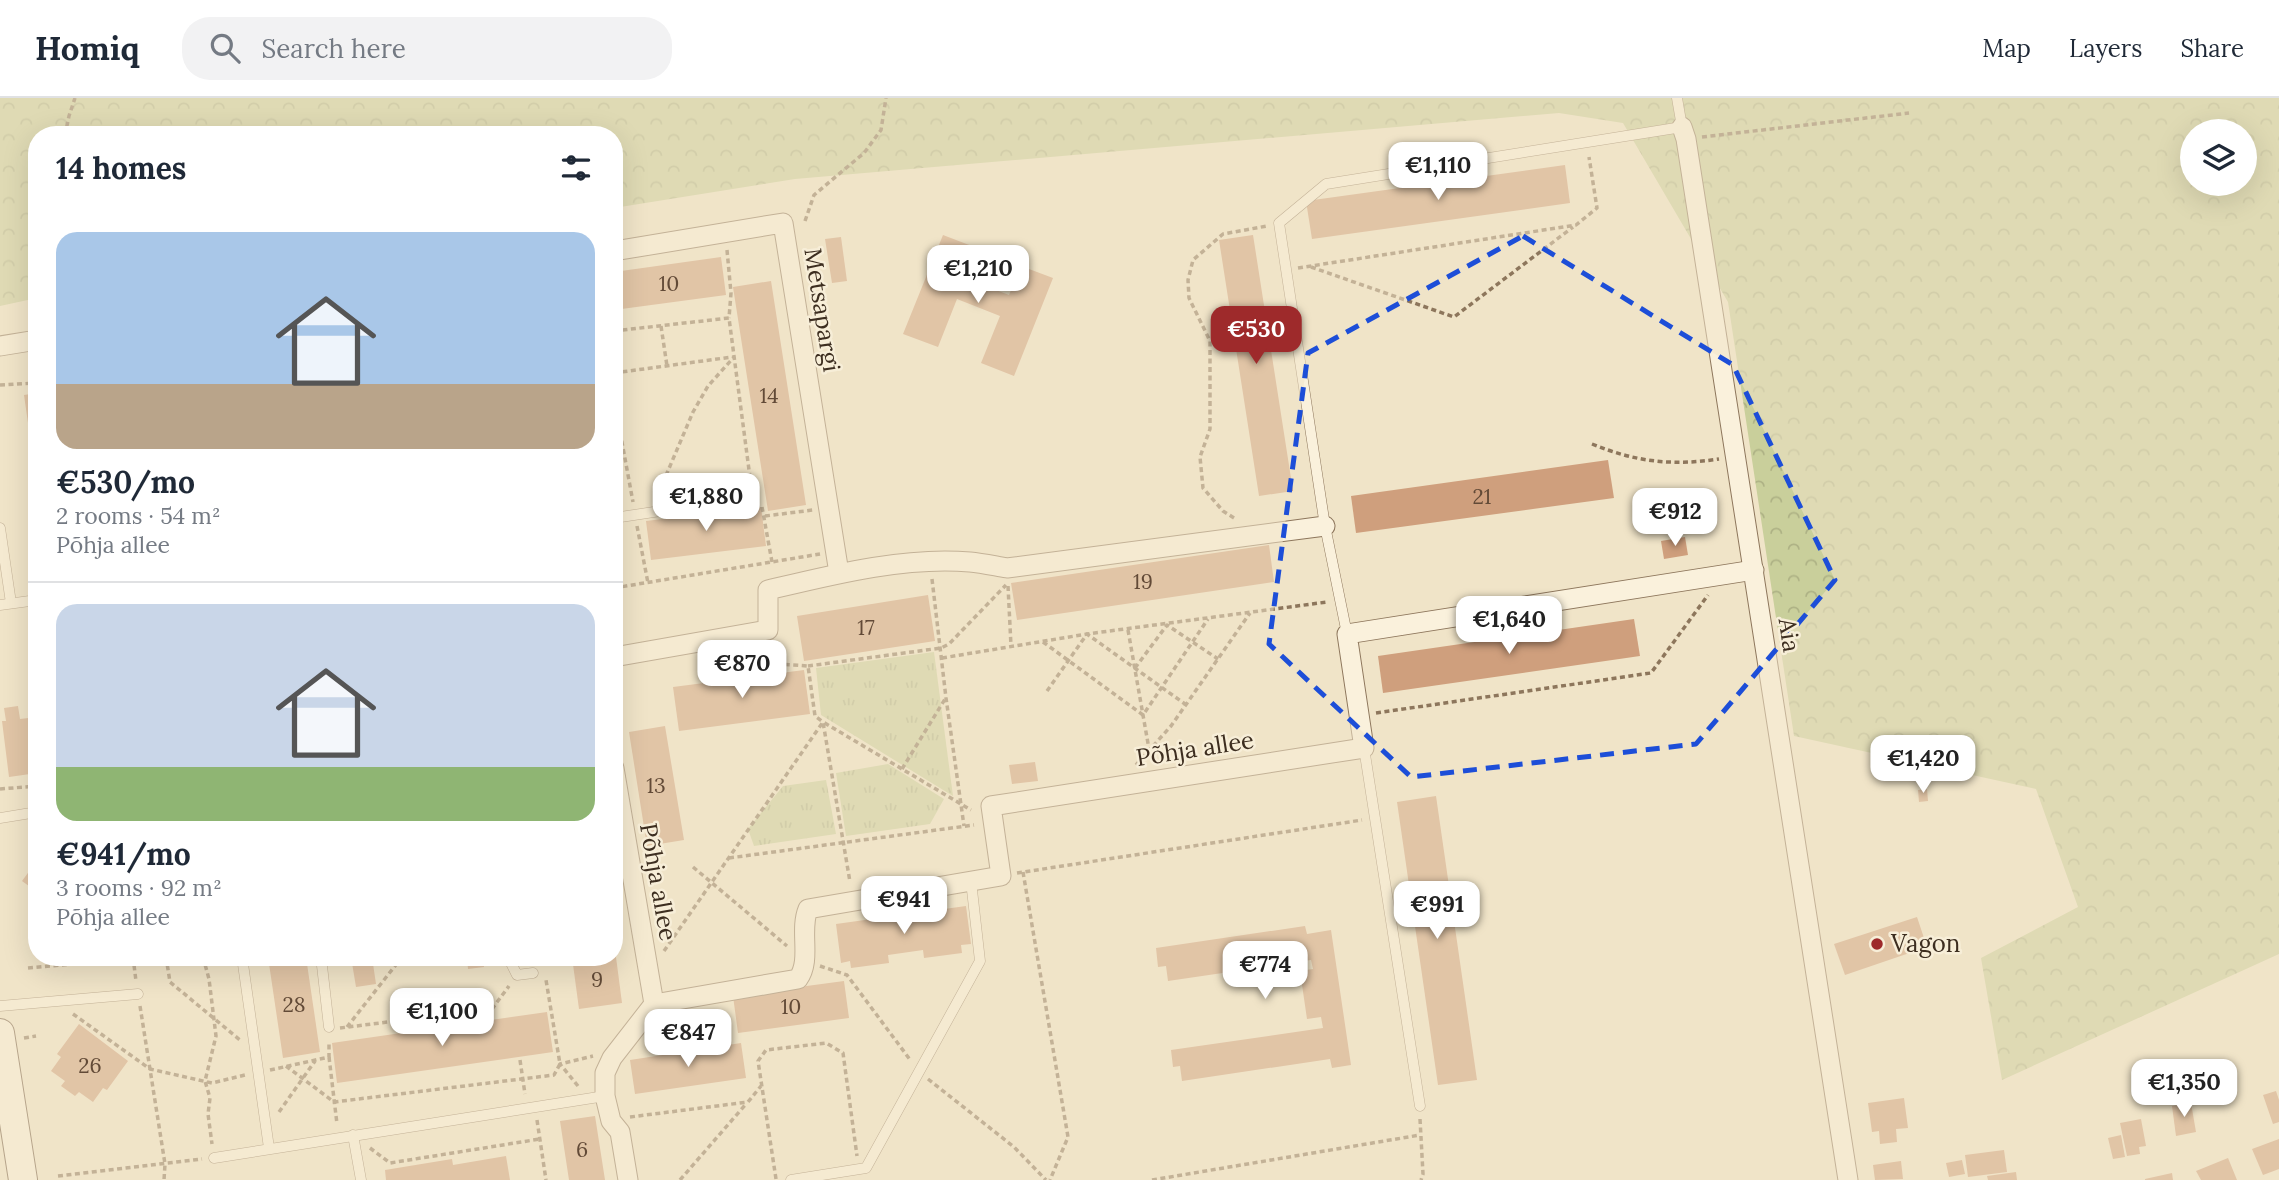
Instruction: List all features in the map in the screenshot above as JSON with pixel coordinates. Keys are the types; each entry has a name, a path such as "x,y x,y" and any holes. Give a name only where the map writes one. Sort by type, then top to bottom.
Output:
{"main road":[{"path":"1,1051 23,1180"},
{"path":"0,1143 6,1180"}],"street":[{"name":"Aia","path":"1684,133 1848,1180"},
{"name":"Metsapargi","path":"623,250 783,223 839,573"},
{"path":"0,346 28,341"},
{"path":"623,655 768,631 768,590 839,573 930,562 970,562 1007,575 1325,526"},
{"path":"1364,748 1347,634 1754,570"},
{"name":"Põhja allee","path":"993,822 991,806 1364,748"},
{"name":"Põhja allee","path":"623,820 654,1004"},
{"path":"628,1180 620,1132 596,1098 605,1073 619,1050 654,1004 797,979 804,970 805,918 808,909 1001,876 993,822"}],"lane":[{"name":"Aia","path":"1677,98 1684,133"},
{"path":"1347,634 1325,526 1279,223 1326,184 1587,144 1684,133"},
{"path":"623,517 753,497"},
{"path":"0,528 12,603"},
{"path":"0,605 28,601"},
{"path":"1364,748 1420,1106"},
{"path":"0,818 28,813"},
{"path":"791,1180 866,1168 980,961 971,881"},
{"path":"243,966 269,1148"},
{"path":"322,966 329,1027"},
{"path":"512,966 517,975 533,973"},
{"path":"0,1006 138,994"},
{"path":"214,1158 596,1098"},
{"path":"353,1135 361,1180"}],"path":[{"path":"67,126 75,98"},
{"path":"806,221 814,195 864,153 881,130 886,98"},
{"path":"1684,133 1909,113"},
{"path":"1309,267 1454,317 1597,208 1587,144"},
{"path":"1260,534 1223,511 1203,488 1200,457 1210,429 1210,341 1189,298 1188,280 1193,260 1223,234 1279,223"},
{"path":"1286,270 1576,225"},
{"path":"725,233 731,293 729,318 753,497 762,505 772,562"},
{"path":"623,330 729,318"},
{"path":"661,326 667,366"},
{"path":"623,372 734,357"},
{"path":"639,514 658,496 693,412 708,386 734,357"},
{"path":"0,385 28,383"},
{"path":"623,440 639,514 648,583"},
{"path":"1592,444 1612,453 1650,462 1695,463 1736,457"},
{"path":"764,516 828,508"},
{"path":"623,587 835,551"},
{"path":"930,562 964,826"},
{"path":"1007,575 1011,646"},
{"path":"768,631 777,664 808,666 941,648 950,645 1007,575"},
{"path":"1360,716 1651,673 1722,575"},
{"path":"942,659 1087,634 1340,600"},
{"path":"1119,786 1171,726 1250,613"},
{"path":"1143,715 1208,619"},
{"path":"1167,625 1218,659"},
{"path":"1135,668 1167,625"},
{"path":"1128,630 1149,749"},
{"path":"1087,634 1186,704"},
{"path":"1047,691 1087,634"},
{"path":"1043,642 1143,715"},
{"path":"808,666 815,716 993,822"},
{"path":"902,769 946,698"},
{"path":"823,722 853,901"},
{"path":"649,972 823,722"},
{"path":"0,789 28,787"},
{"path":"1001,876 1375,818"},
{"path":"729,858 993,822"},
{"path":"693,867 804,960 847,975 919,1072 1014,1147 1048,1180 1068,1137 1023,872"},
{"path":"28,968 49,966"},
{"path":"134,966 165,1164 164,1180"},
{"path":"167,966 170,982 255,1053"},
{"path":"58,1176 214,1158 208,1114 210,1098 205,1081 216,1036 205,966"},
{"path":"346,1029 395,966"},
{"path":"533,973 545,973 560,1064 596,1098"},
{"path":"339,1137 329,1057 329,1027 346,1029 492,1009 517,975"},
{"path":"55,1000 150,1069 212,1083 329,1057"},
{"path":"777,1180 758,1061 766,1050 826,1043 843,1053 859,1169"},
{"path":"286,1066 334,1102 554,1074 560,1064 619,1050"},
{"path":"267,1135 316,1060"},
{"path":"680,1180 761,1084"},
{"path":"611,1121 748,1102"},
{"path":"1420,1106 1421,1180"},
{"path":"353,1135 390,1163 540,1139"},
{"path":"1152,1180 1420,1135"}],"highlighted area":[{"path":"1523,236 1733,365 1835,580 1696,744 1411,777 1269,644 1308,353"}],"green space":[{"path":"0,98 2279,98 2279,954 2002,1080 1981,958 2078,907 2036,789 1794,736 1728,302 1623,123 1559,113 795,179 623,207 623,126 28,126 28,300 0,306"},
{"path":"934,652 953,796 821,715 816,668"},
{"path":"888,764 944,799 930,824 846,836 836,773"},
{"path":"826,780 836,834 754,846 748,829 783,786"}],"building":[{"path":"1565,165 1570,203 1312,239 1306,201"},
{"path":"943,235 977,248 965,278 1009,295 1021,266 1053,278 1014,376 981,363 1000,316 957,299 938,347 903,334"},
{"path":"1253,235 1293,491 1259,496 1219,240"},
{"path":"841,237 847,281 832,283 825,239"},
{"path":"721,257 726,295 623,309 623,271"},
{"path":"771,281 806,505 768,511 733,287"},
{"path":"28,394 28,423 24,395"},
{"path":"1608,460 1614,498 1356,533 1351,496"},
{"path":"761,507 766,546 651,560 646,521"},
{"path":"1685,537 1688,555 1664,559 1661,541"},
{"path":"1269,545 1274,582 1017,620 1011,583"},
{"path":"928,595 935,641 804,661 797,616"},
{"path":"1634,619 1640,656 1383,693 1378,656"},
{"path":"804,670 810,714 679,731 673,687"},
{"path":"18,706 20,719 28,718 28,774 9,777 2,721 6,721 4,708"},
{"path":"665,726 684,840 647,846 629,732"},
{"path":"1035,762 1038,781 1012,784 1009,765"},
{"path":"1927,789 1928,801 1919,802 1918,790"},
{"path":"1436,796 1477,1080 1438,1085 1397,802"},
{"path":"28,873 28,885 22,881"},
{"path":"966,906 971,944 961,945 962,953 924,958 923,950 888,955 889,963 851,968 850,961 841,963 836,924"},
{"path":"1917,917 1927,947 1845,975 1834,944"},
{"path":"1305,926 1307,934 1331,930 1351,1065 1332,1068 1330,1059 1182,1081 1180,1066 1173,1067 1171,1050 1323,1028 1321,1017 1307,1019 1300,971 1313,969 1311,960 1168,981 1166,966 1158,967 1156,948"},
{"path":"269,966 307,966 320,1052 283,1058"},
{"path":"352,966 373,966 376,984 356,987"},
{"path":"468,966 484,966 484,967 468,969"},
{"path":"573,966 617,966 622,1003 579,1009"},
{"path":"844,981 849,1018 738,1033 733,996"},
{"path":"547,1012 553,1052 337,1083 332,1043"},
{"path":"79,1024 128,1061 107,1090 103,1088 93,1102 79,1092 75,1096 61,1086 65,1081 51,1071 61,1057 57,1054"},
{"path":"741,1043 746,1078 635,1094 630,1060"},
{"path":"2276,1091 2279,1100 2279,1122 2273,1124 2263,1095"},
{"path":"1904,1098 1908,1128 1896,1129 1897,1142 1880,1144 1879,1131 1872,1132 1868,1103"},
{"path":"2191,1103 2196,1132 2176,1136 2172,1106"},
{"path":"595,1116 605,1180 569,1180 560,1121"},
{"path":"2141,1119 2146,1146 2139,1147 2140,1154 2127,1156 2120,1123"},
{"path":"2121,1135 2125,1157 2113,1159 2108,1138"},
{"path":"2279,1139 2279,1169 2263,1175 2252,1149"},
{"path":"2004,1150 2007,1172 1968,1177 1965,1155"},
{"path":"506,1156 510,1180 386,1180 385,1170 452,1159 453,1165"},
{"path":"2228,1158 2237,1180 2201,1180 2196,1171"},
{"path":"1962,1160 1965,1174 1949,1177 1946,1163"},
{"path":"1901,1161 1903,1179 1875,1180 1873,1165"},
{"path":"2016,1172 2017,1180 1988,1180 1987,1176"},
{"path":"2172,1173 2173,1180 2145,1180 2145,1179"}],"place":[{"name":"Vagon","path":"1877,944"}]}
